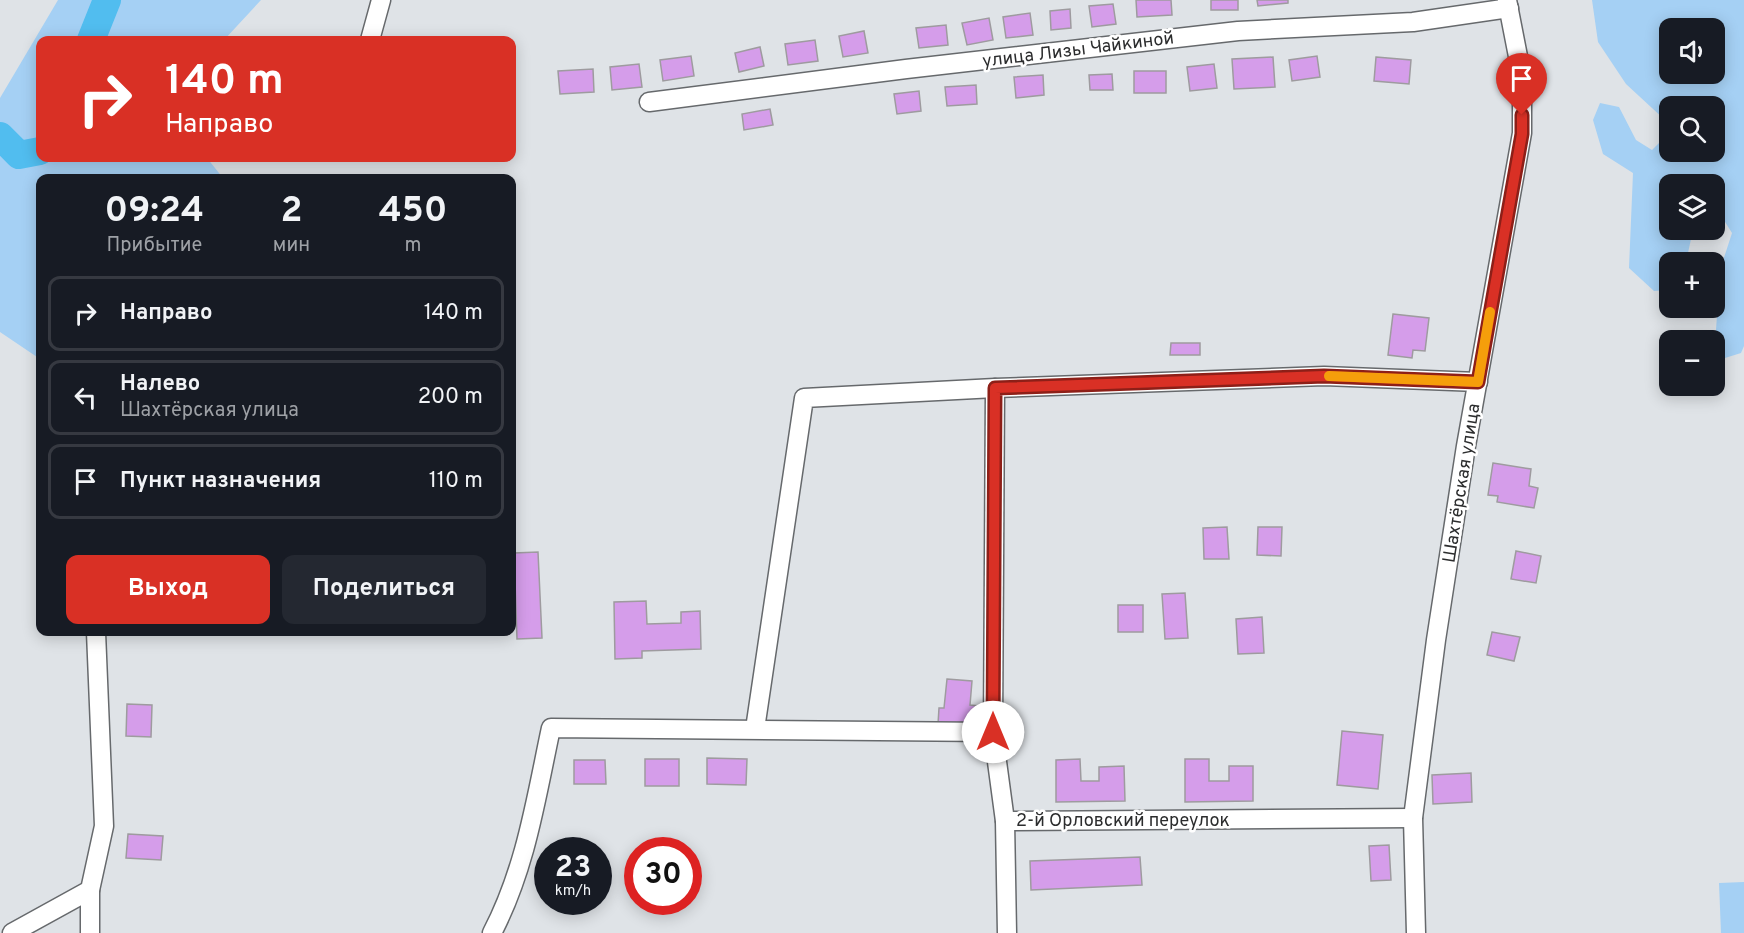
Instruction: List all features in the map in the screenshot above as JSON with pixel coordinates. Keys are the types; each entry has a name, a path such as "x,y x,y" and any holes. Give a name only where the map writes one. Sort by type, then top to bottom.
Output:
{"street":[{"path":"371,36 381,0"},
{"name":"улица Лизы Чайкиной","path":"649,102 906,69 1238,31 1413,22 1508,4"},
{"name":"Шахтёрская улица","path":"1416,933 1413,818 1438,629 1466,446 1522,134 1522,77 1508,4"},
{"path":"755,729 804,398 995,388 1324,376 1478,382"},
{"name":"2-й Орловский переулок","path":"995,388 993,732 1005,821 1413,818"},
{"path":"90,933 90,890 104,826 96,636"},
{"path":"492,933 509,901 524,857 551,728 993,732"},
{"path":"1005,821 1007,933"},
{"path":"12,933 90,890"}],"shaded area":[{"path":"58,0 261,0 228,36 37,36"},
{"path":"1592,0 1744,0 1744,346 1741,353 1725,358 1725,330 1716,330 1717,318 1725,318 1725,255 1732,233 1725,222 1725,174 1659,174 1659,240 1691,240 1688,252 1659,252 1659,291 1654,291 1629,268 1633,173 1603,154 1593,120 1600,103 1619,107 1636,140 1652,150 1659,143 1659,162 1725,162 1725,96 1659,96 1659,114 1626,84 1598,42"},
{"path":"36,37 36,162 210,162 220,174 36,174 36,356 0,332 0,98"},
{"path":"1744,882 1744,933 1721,933 1719,883"}],"building":[{"path":"1136,0 1171,0 1172,15 1137,17"},
{"path":"1211,0 1238,0 1238,10 1211,10"},
{"path":"1257,0 1288,0 1288,3 1258,6"},
{"path":"1113,4 1116,24 1092,27 1089,6"},
{"path":"1070,9 1071,28 1051,30 1050,11"},
{"path":"1030,13 1033,35 1006,38 1003,17"},
{"path":"989,18 993,40 967,45 962,23"},
{"path":"946,25 948,45 919,48 916,28"},
{"path":"864,31 868,53 843,57 839,36"},
{"path":"815,40 818,61 788,65 785,44"},
{"path":"760,47 764,66 739,72 735,53"},
{"path":"691,56 694,76 663,81 660,60"},
{"path":"1317,56 1320,77 1292,81 1289,60"},
{"path":"1273,57 1275,87 1234,89 1232,59"},
{"path":"1376,57 1411,60 1409,84 1374,81"},
{"path":"639,64 642,87 612,90 610,67"},
{"path":"1214,64 1217,88 1190,91 1187,67"},
{"path":"593,69 594,92 560,94 558,71"},
{"path":"1134,71 1166,71 1166,93 1134,93"},
{"path":"1112,74 1113,90 1090,90 1089,75"},
{"path":"1043,75 1044,95 1016,98 1014,77"},
{"path":"976,85 977,104 947,106 945,87"},
{"path":"919,91 921,111 897,114 894,94"},
{"path":"770,109 773,125 744,130 742,114"},
{"path":"1393,314 1429,318 1425,351 1413,350 1412,358 1388,355"},
{"path":"1171,343 1200,343 1200,355 1170,355"},
{"path":"1493,463 1531,469 1529,486 1538,488 1534,508 1497,502 1498,496 1488,495"},
{"path":"1227,527 1229,559 1204,559 1203,528"},
{"path":"1258,527 1282,527 1281,556 1257,555"},
{"path":"1516,551 1541,556 1536,583 1511,579"},
{"path":"538,552 542,638 517,639 516,553"},
{"path":"1185,593 1188,638 1165,639 1162,594"},
{"path":"646,601 647,624 681,623 681,612 700,611 701,649 642,651 642,658 615,659 614,602"},
{"path":"1118,605 1143,605 1143,632 1118,632"},
{"path":"1262,617 1264,653 1238,654 1236,619"},
{"path":"1492,632 1520,637 1514,661 1487,655"},
{"path":"947,679 972,681 970,705 979,706 978,728 938,724 939,708 944,708"},
{"path":"127,704 152,705 151,737 126,736"},
{"path":"1342,731 1383,735 1378,789 1337,785"},
{"path":"707,758 747,759 746,785 707,784"},
{"path":"645,759 679,759 679,786 645,786"},
{"path":"1080,759 1081,781 1099,781 1099,767 1124,766 1125,801 1056,802 1056,760"},
{"path":"1185,759 1209,759 1209,781 1229,781 1229,766 1253,766 1253,801 1185,802"},
{"path":"574,760 605,760 606,784 574,784"},
{"path":"1471,773 1472,802 1433,804 1432,775"},
{"path":"128,834 163,836 161,860 126,858"},
{"path":"1389,845 1391,880 1371,881 1369,846"},
{"path":"1140,857 1142,885 1031,890 1030,861"}],"waterway":[{"path":"93,36 107,0"},
{"path":"0,136 19,155 36,152"}],"slow traffic":[{"path":"1329,376 1478,382 1490,312"}],"route":[{"path":"993,732 995,388 1324,376 1478,382 1522,134 1522,115"}]}
